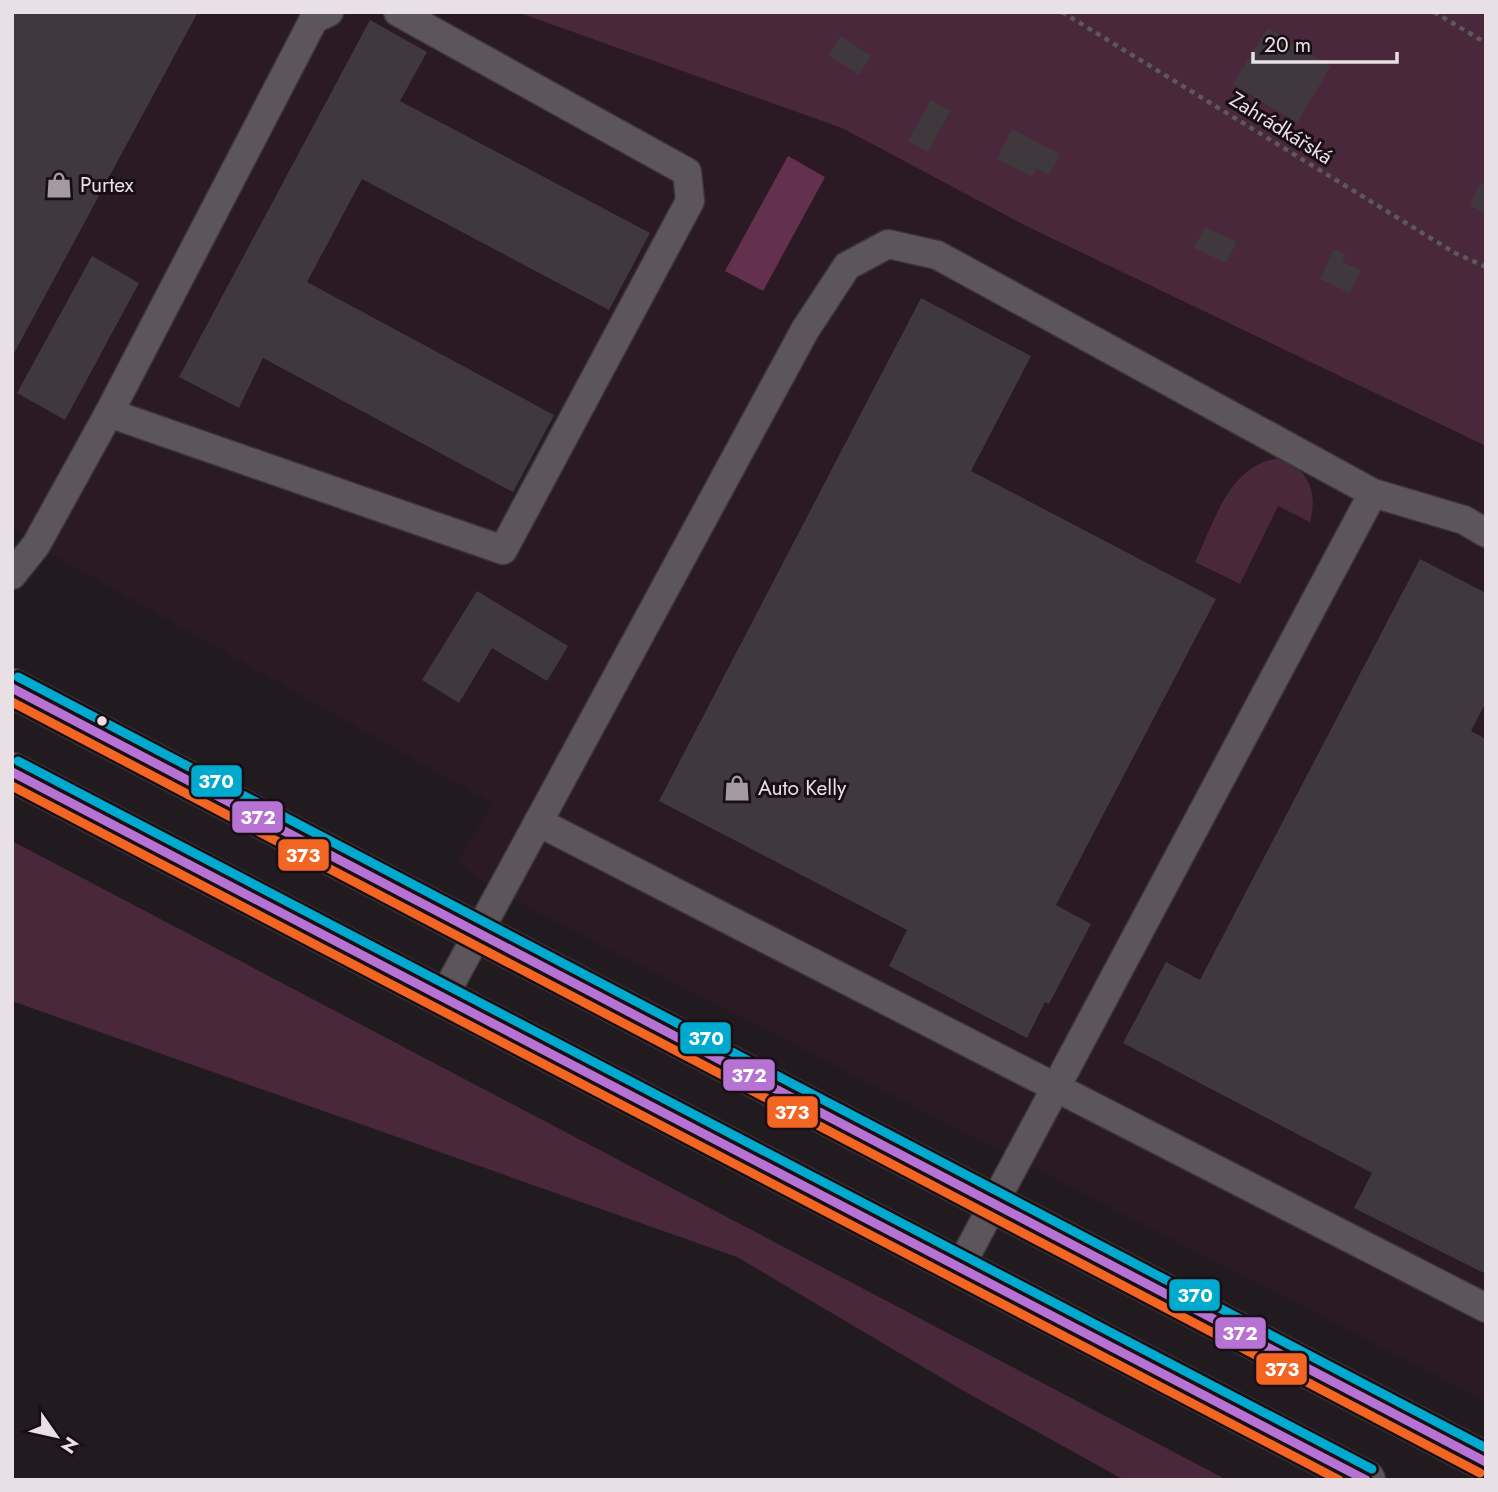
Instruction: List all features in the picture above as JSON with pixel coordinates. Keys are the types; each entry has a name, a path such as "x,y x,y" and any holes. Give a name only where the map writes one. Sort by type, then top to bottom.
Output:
{"main road":[{"path":"12,688 1486,1462"},
{"path":"12,772 1366,1480"}],"lane":[{"path":"12,575 36,545 109,413 314,19 329,12"},
{"path":"109,413 503,550 690,201 687,172 398,12"},
{"path":"444,996 805,330 847,266 888,244 937,255 1373,493 1464,520 1486,533"},
{"path":"960,1267 1373,493"},
{"path":"538,822 1486,1308"}],"path":[{"name":"Zahrádkářská","path":"1062,12 1455,253 1486,267"},
{"path":"1434,12 1486,43"}],"shaded area":[{"path":"12,12 517,12 842,128 1026,226 1486,446 1486,1401 500,893 457,863 493,804 36,545 12,527"},
{"path":"517,12 1486,12 1486,446 1026,226 842,128"},
{"path":"788,156 825,177 763,291 725,271"},
{"path":"1281,458 1298,469 1309,484 1313,501 1310,522 1278,506 1240,584 1195,562 1217,512 1236,482 1263,462"},
{"path":"12,841 1227,1480 1124,1480 962,1390 737,1257 12,1001"}],"building":[{"name":"Purtex","path":"12,12 198,12 12,357"},
{"path":"370,20 427,52 400,101 650,233 609,310 362,179 307,282 554,415 513,492 263,358 239,408 179,377"},
{"path":"1268,28 1331,66 1297,123 1233,84"},
{"path":"841,36 871,56 859,75 828,55"},
{"path":"931,100 950,111 928,152 908,141"},
{"path":"1012,129 1060,154 1049,175 1036,168 1032,177 997,159"},
{"path":"1480,183 1486,186 1486,213 1470,206"},
{"path":"1205,227 1237,242 1226,263 1194,248"},
{"path":"1334,249 1346,255 1342,262 1361,270 1350,293 1320,279"},
{"path":"92,256 139,283 65,420 17,393"},
{"path":"921,298 1031,356 971,471 1216,599 1056,905 1091,924 1049,1004 1045,1002 1027,1038 889,966 907,930 659,801"},
{"path":"1420,559 1486,593 1486,702 1471,731 1486,739 1486,1274 1354,1208 1372,1173 1123,1043 1166,962 1200,980"},
{"path":"477,591 568,646 547,681 492,648 459,703 422,680"}],"transit line":[{"name":"370","path":"18,677 1486,1448"},
{"name":"372","path":"12,688 1486,1462"},
{"name":"373","path":"12,702 1480,1473"},
{"name":"370","path":"18,761 1372,1469"},
{"name":"372","path":"12,772 1366,1480"},
{"name":"373","path":"12,786 1339,1480"}],"place":[{"name":"Purtex","path":"59,185"},
{"name":"Auto Kelly","path":"737,788"}]}
